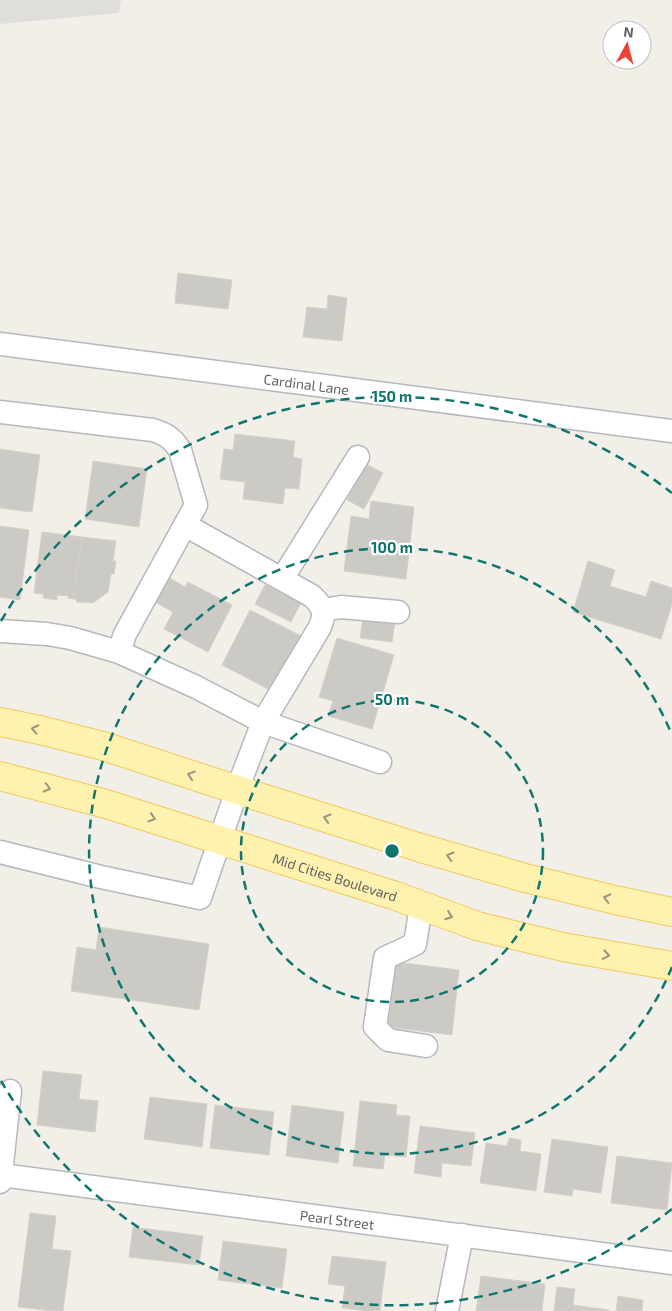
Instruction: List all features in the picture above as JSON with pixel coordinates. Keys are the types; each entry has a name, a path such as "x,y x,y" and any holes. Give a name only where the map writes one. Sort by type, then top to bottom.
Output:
{"main road":[{"path":"0,722 103,746 421,848 525,878 672,912"},
{"name":"Mid Cities Boulevard","path":"0,776 88,798 396,896 477,926 554,945 672,966"}],"street":[{"name":"Cardinal Lane","path":"0,344 672,431"},
{"path":"0,412 153,430 162,432 170,437 180,450 196,505 125,634 119,652"},
{"path":"282,579 358,457"},
{"path":"0,852 102,877 200,898 263,722 324,618 323,610 312,596 186,525"},
{"path":"323,610 341,607 398,612"},
{"path":"0,631 46,634 70,638 119,652 205,691 263,722 380,762"},
{"path":"421,906 415,944 385,958 375,1027 388,1040 426,1046"},
{"path":"0,1178 10,1091"},
{"name":"Pearl Street","path":"0,1178 672,1263"},
{"path":"447,1311 462,1235"}],"shaded area":[{"path":"0,0 121,0 119,13 0,24"}],"building":[{"path":"178,273 232,280 228,309 175,303"},
{"path":"328,295 347,298 342,341 303,337 307,307 327,309"},
{"path":"235,434 295,441 293,457 302,459 299,489 285,488 283,504 243,499 245,482 220,479 224,449 233,450"},
{"path":"0,449 40,455 32,512 0,508"},
{"path":"93,461 147,469 139,527 85,519"},
{"path":"366,464 383,473 364,509 347,500"},
{"path":"371,501 414,507 406,579 344,571 351,516 369,519"},
{"path":"0,526 29,530 20,600 0,597"},
{"path":"42,532 82,537 73,599 68,598 69,596 57,595 57,600 43,598 44,594 34,593"},
{"path":"82,537 116,541 113,561 116,561 114,574 111,574 108,592 93,603 77,602 76,599 73,599"},
{"path":"588,561 615,570 610,586 646,597 651,581 672,588 672,604 661,639 573,612"},
{"path":"168,577 185,587 188,582 232,605 208,652 164,629 173,612 155,602"},
{"path":"265,585 301,603 291,622 255,604"},
{"path":"250,610 301,636 272,691 222,665"},
{"path":"363,618 395,622 392,642 360,638"},
{"path":"337,638 394,655 372,729 328,716 333,701 319,697"},
{"path":"99,927 209,944 199,1010 71,991 77,947 96,950"},
{"path":"396,962 459,970 452,1035 388,1027"},
{"path":"43,1071 82,1075 79,1099 98,1101 95,1132 37,1125"},
{"path":"150,1097 207,1104 202,1147 144,1139"},
{"path":"360,1101 397,1105 396,1115 410,1116 406,1157 385,1155 383,1169 353,1166"},
{"path":"215,1105 274,1112 269,1155 210,1148"},
{"path":"292,1105 344,1112 338,1163 286,1156"},
{"path":"420,1126 475,1133 471,1166 442,1163 441,1177 414,1173"},
{"path":"509,1138 521,1140 520,1151 541,1154 536,1191 480,1183 486,1143 507,1146"},
{"path":"552,1139 608,1147 601,1193 573,1189 572,1196 544,1192"},
{"path":"617,1156 672,1163 667,1210 611,1203"},
{"path":"30,1213 56,1216 52,1249 71,1251 63,1311 18,1307"},
{"path":"133,1227 203,1236 199,1265 129,1257"},
{"path":"223,1241 287,1249 282,1288 218,1280"},
{"path":"332,1256 386,1262 380,1311 342,1308 345,1286 328,1284"},
{"path":"481,1276 545,1284 542,1311 476,1311"},
{"path":"557,1287 575,1289 573,1305 609,1311 554,1311"},
{"path":"618,1296 643,1300 642,1311 616,1311"}]}
